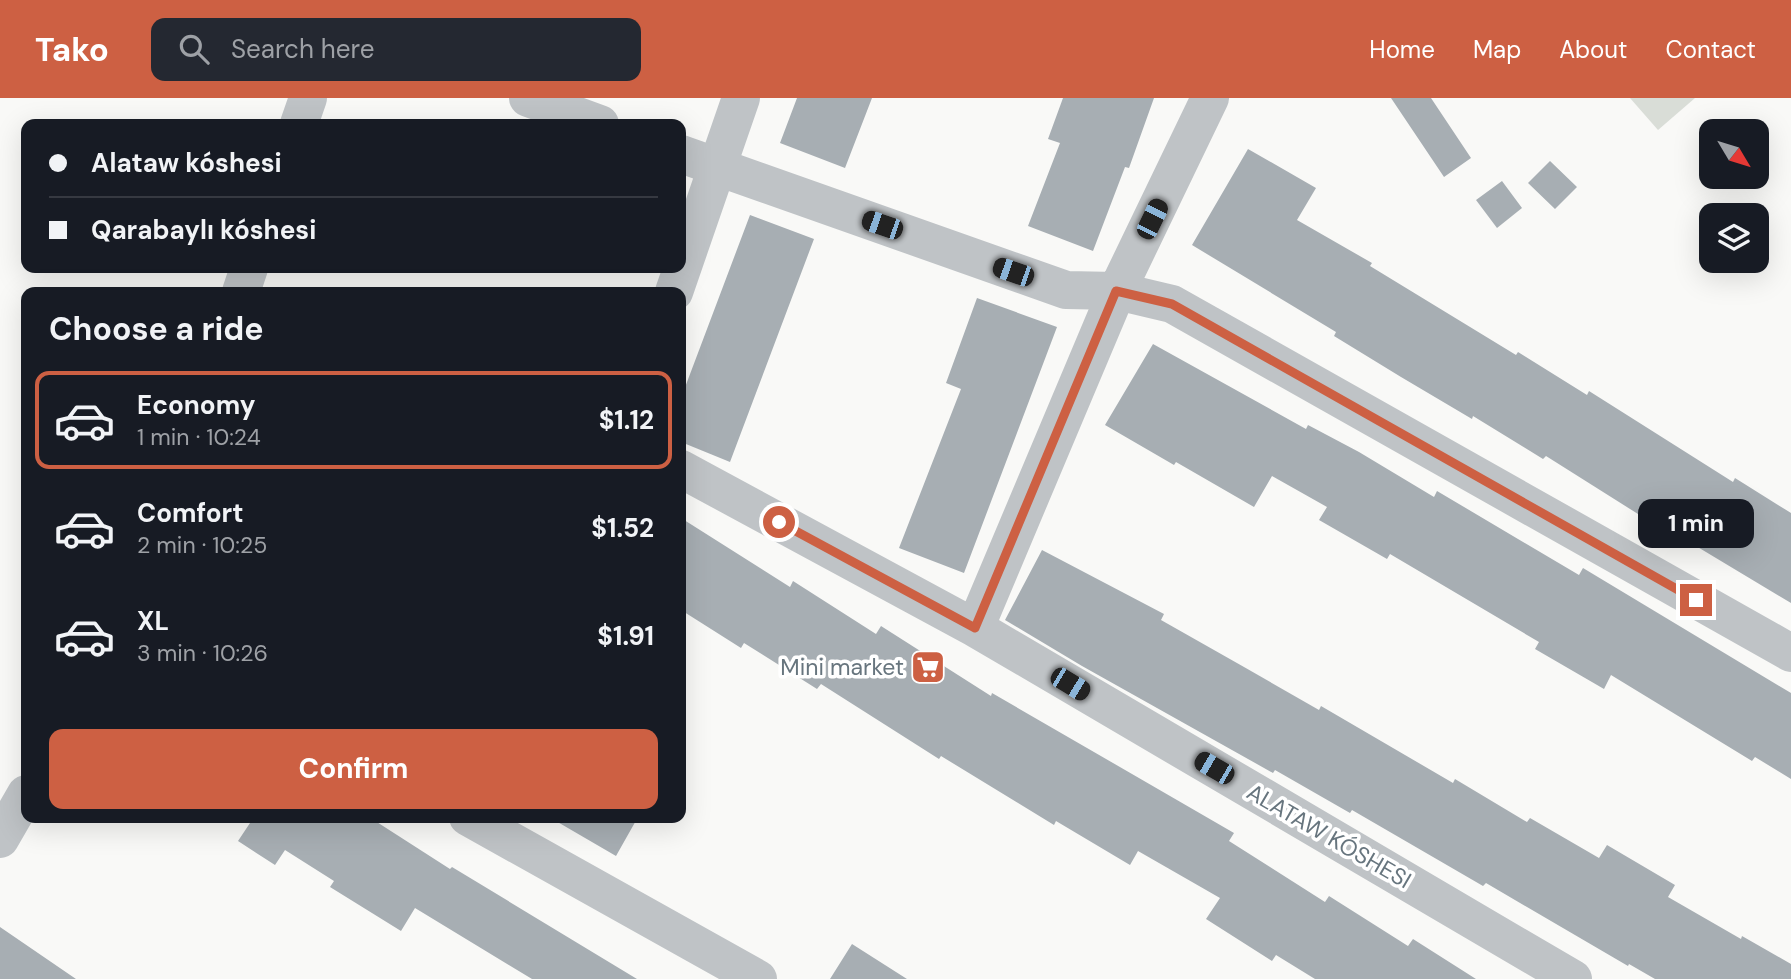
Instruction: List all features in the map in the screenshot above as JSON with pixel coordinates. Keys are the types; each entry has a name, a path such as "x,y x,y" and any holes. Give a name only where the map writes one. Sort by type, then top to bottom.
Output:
{"street":[{"path":"301,119 308,98"},
{"path":"528,98 586,119"},
{"path":"686,256 741,98"},
{"path":"975,628 1116,291 1210,98"},
{"path":"686,156 1066,290 1116,291 1172,304 1791,653"},
{"name":"ALATAW KÓSHESI","path":"686,472 975,628 1573,979"},
{"path":"0,839 21,803"},
{"path":"479,823 758,979"}],"shaded area":[{"path":"1630,98 1695,98 1658,130"}],"building":[{"path":"797,98 872,98 845,168 780,143"},
{"path":"1063,98 1154,98 1129,168 1125,167 1093,251 1028,226 1060,143 1048,139"},
{"path":"1391,98 1431,98 1471,158 1444,177"},
{"path":"1248,149 1316,188 1297,220 1372,263 1370,266 1516,355 1518,352 1587,395 1589,391 1733,482 1735,478 1791,513 1791,603 1686,540 1684,543 1546,456 1543,459 1473,416 1472,419 1401,377 1334,336 1336,332 1192,245"},
{"path":"1550,161 1577,187 1555,209 1528,183"},
{"path":"1502,181 1522,208 1497,228 1476,200"},
{"path":"750,215 814,239 730,462 686,444 686,385"},
{"path":"977,298 1057,327 964,573 899,548 961,389 946,383"},
{"path":"1153,344 1306,429 1308,425 1359,452 1434,497 1437,491 1579,575 1583,568 1791,693 1791,779 1755,757 1752,761 1611,675 1604,689 1535,649 1539,642 1390,554 1387,559 1319,520 1327,507 1272,476 1254,507 1105,425"},
{"path":"686,521 790,587 793,581 876,634 881,626 991,696 992,693 1234,833 1229,841 1325,902 1329,896 1408,946 1413,939 1476,979 1315,979 1276,955 1272,961 1206,919 1220,898 1138,851 1130,865 1056,821 1054,825 941,756 939,759 821,684 817,689 744,643 741,648 686,613"},
{"path":"1042,550 1164,614 1161,620 1319,710 1321,706 1453,783 1455,779 1527,822 1530,818 1599,858 1607,845 1675,885 1668,897 1791,964 1791,979 1655,979 1486,883 1483,886 1352,810 1350,813 1275,770 1273,773 1082,666 1005,620"},
{"path":"250,823 378,823 450,869 452,867 637,979 532,979 415,908 401,931 330,887 334,881 285,850 275,865 238,841"},
{"path":"559,823 635,823 616,856"},
{"path":"0,927 76,979 0,979"},
{"path":"852,944 907,979 830,979"}],"place":[{"name":"Mini market","path":"928,667"}],"route":[{"path":"779,522 975,628 1116,291 1172,304 1696,600"}]}
